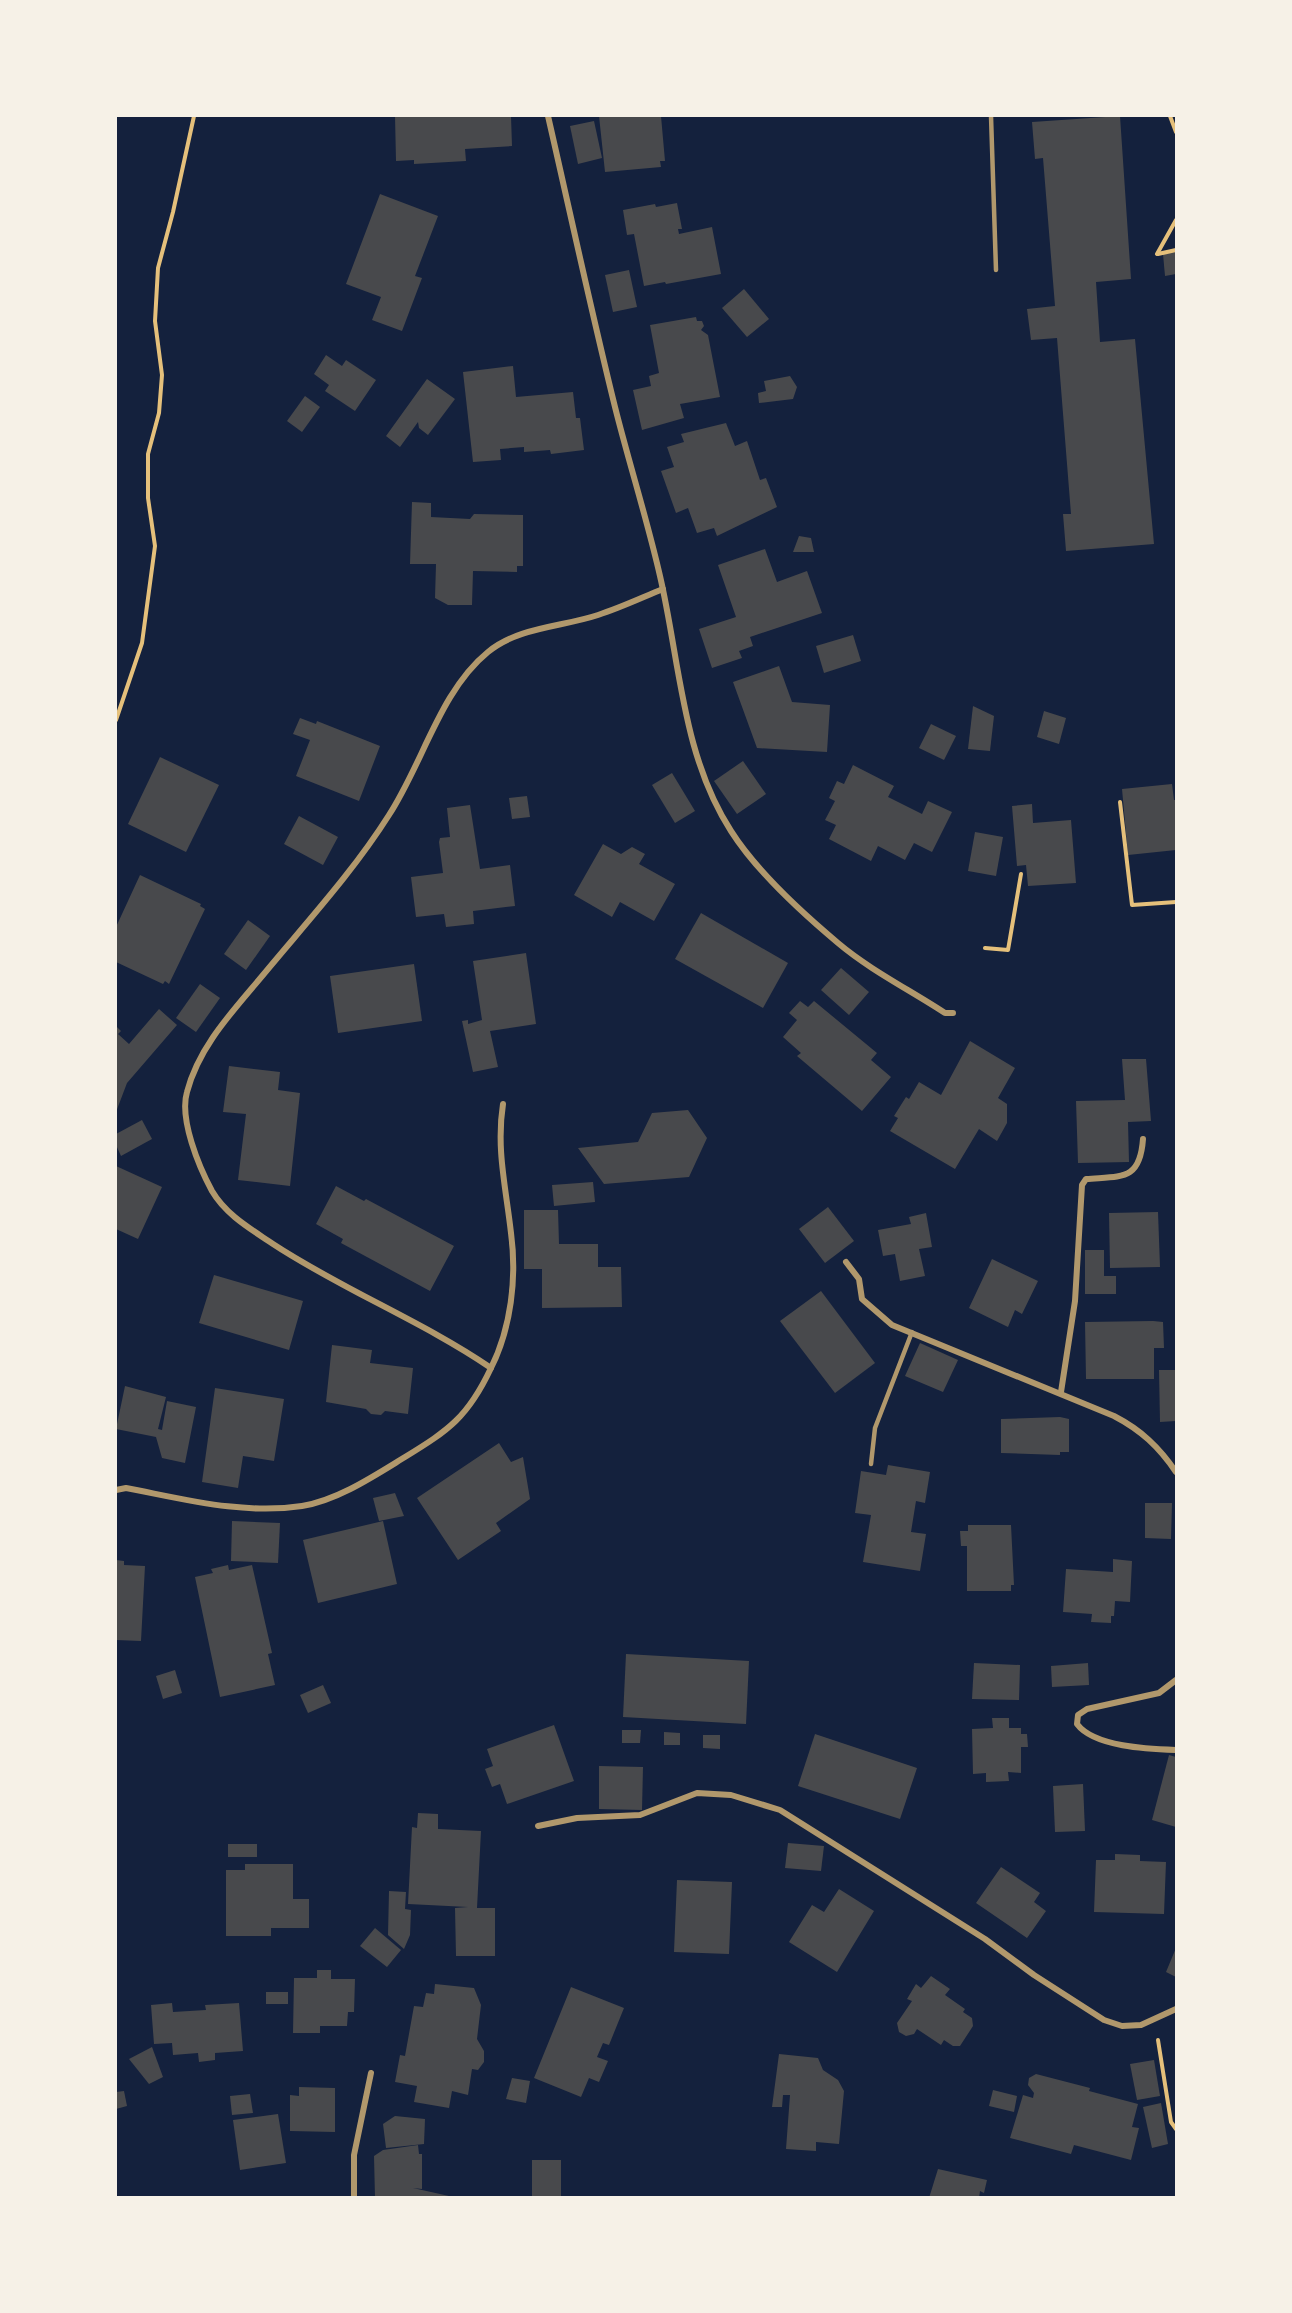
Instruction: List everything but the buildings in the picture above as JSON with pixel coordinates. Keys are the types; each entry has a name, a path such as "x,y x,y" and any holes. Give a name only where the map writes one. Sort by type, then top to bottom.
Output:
{"street":[{"path":"548,116 615,408 644,507 663,589 675,646 682,700 704,776 730,830 756,866 838,944 945,1013 954,1013"},
{"path":"491,1368 314,1271 238,1221 214,1194 199,1165 183,1108 199,1061 218,1029 350,870 389,815 420,761 442,712 470,668 491,650 512,638 597,615 663,589"},
{"path":"116,1490 126,1488 227,1508 302,1506 325,1499 375,1475 438,1437 461,1418 477,1398 501,1349 510,1309 511,1234 498,1135 503,1104"},
{"path":"1061,1392 1075,1301 1082,1185 1086,1179 1132,1172 1138,1166 1143,1139"},
{"path":"846,1262 859,1279 862,1299 892,1325 1003,1371 1061,1392 1138,1428 1164,1454 1176,1472"},
{"path":"1176,1680 1159,1693 1087,1709 1078,1715 1077,1724 1083,1732 1101,1740 1176,1750"},
{"path":"537,1826 577,1818 640,1815 697,1792 731,1795 755,1801 780,1810 985,1939 1034,1975 1104,2019 1122,2026 1141,2025 1176,2009"},
{"path":"354,2198 354,2155 371,2073"}],"lane":[{"path":"991,116 996,270"},
{"path":"871,1464 875,1428 912,1332"}],"path":[{"path":"116,720 142,643 155,546 148,498 148,454 159,413 162,375 155,321 158,268 194,116"},
{"path":"1170,116 1176,132"},
{"path":"1176,220 1157,254 1176,250"},
{"path":"1120,802 1132,905 1176,902"},
{"path":"985,948 1008,950 1021,874"},
{"path":"1161,2057 1171,2121 1176,2129"}]}
